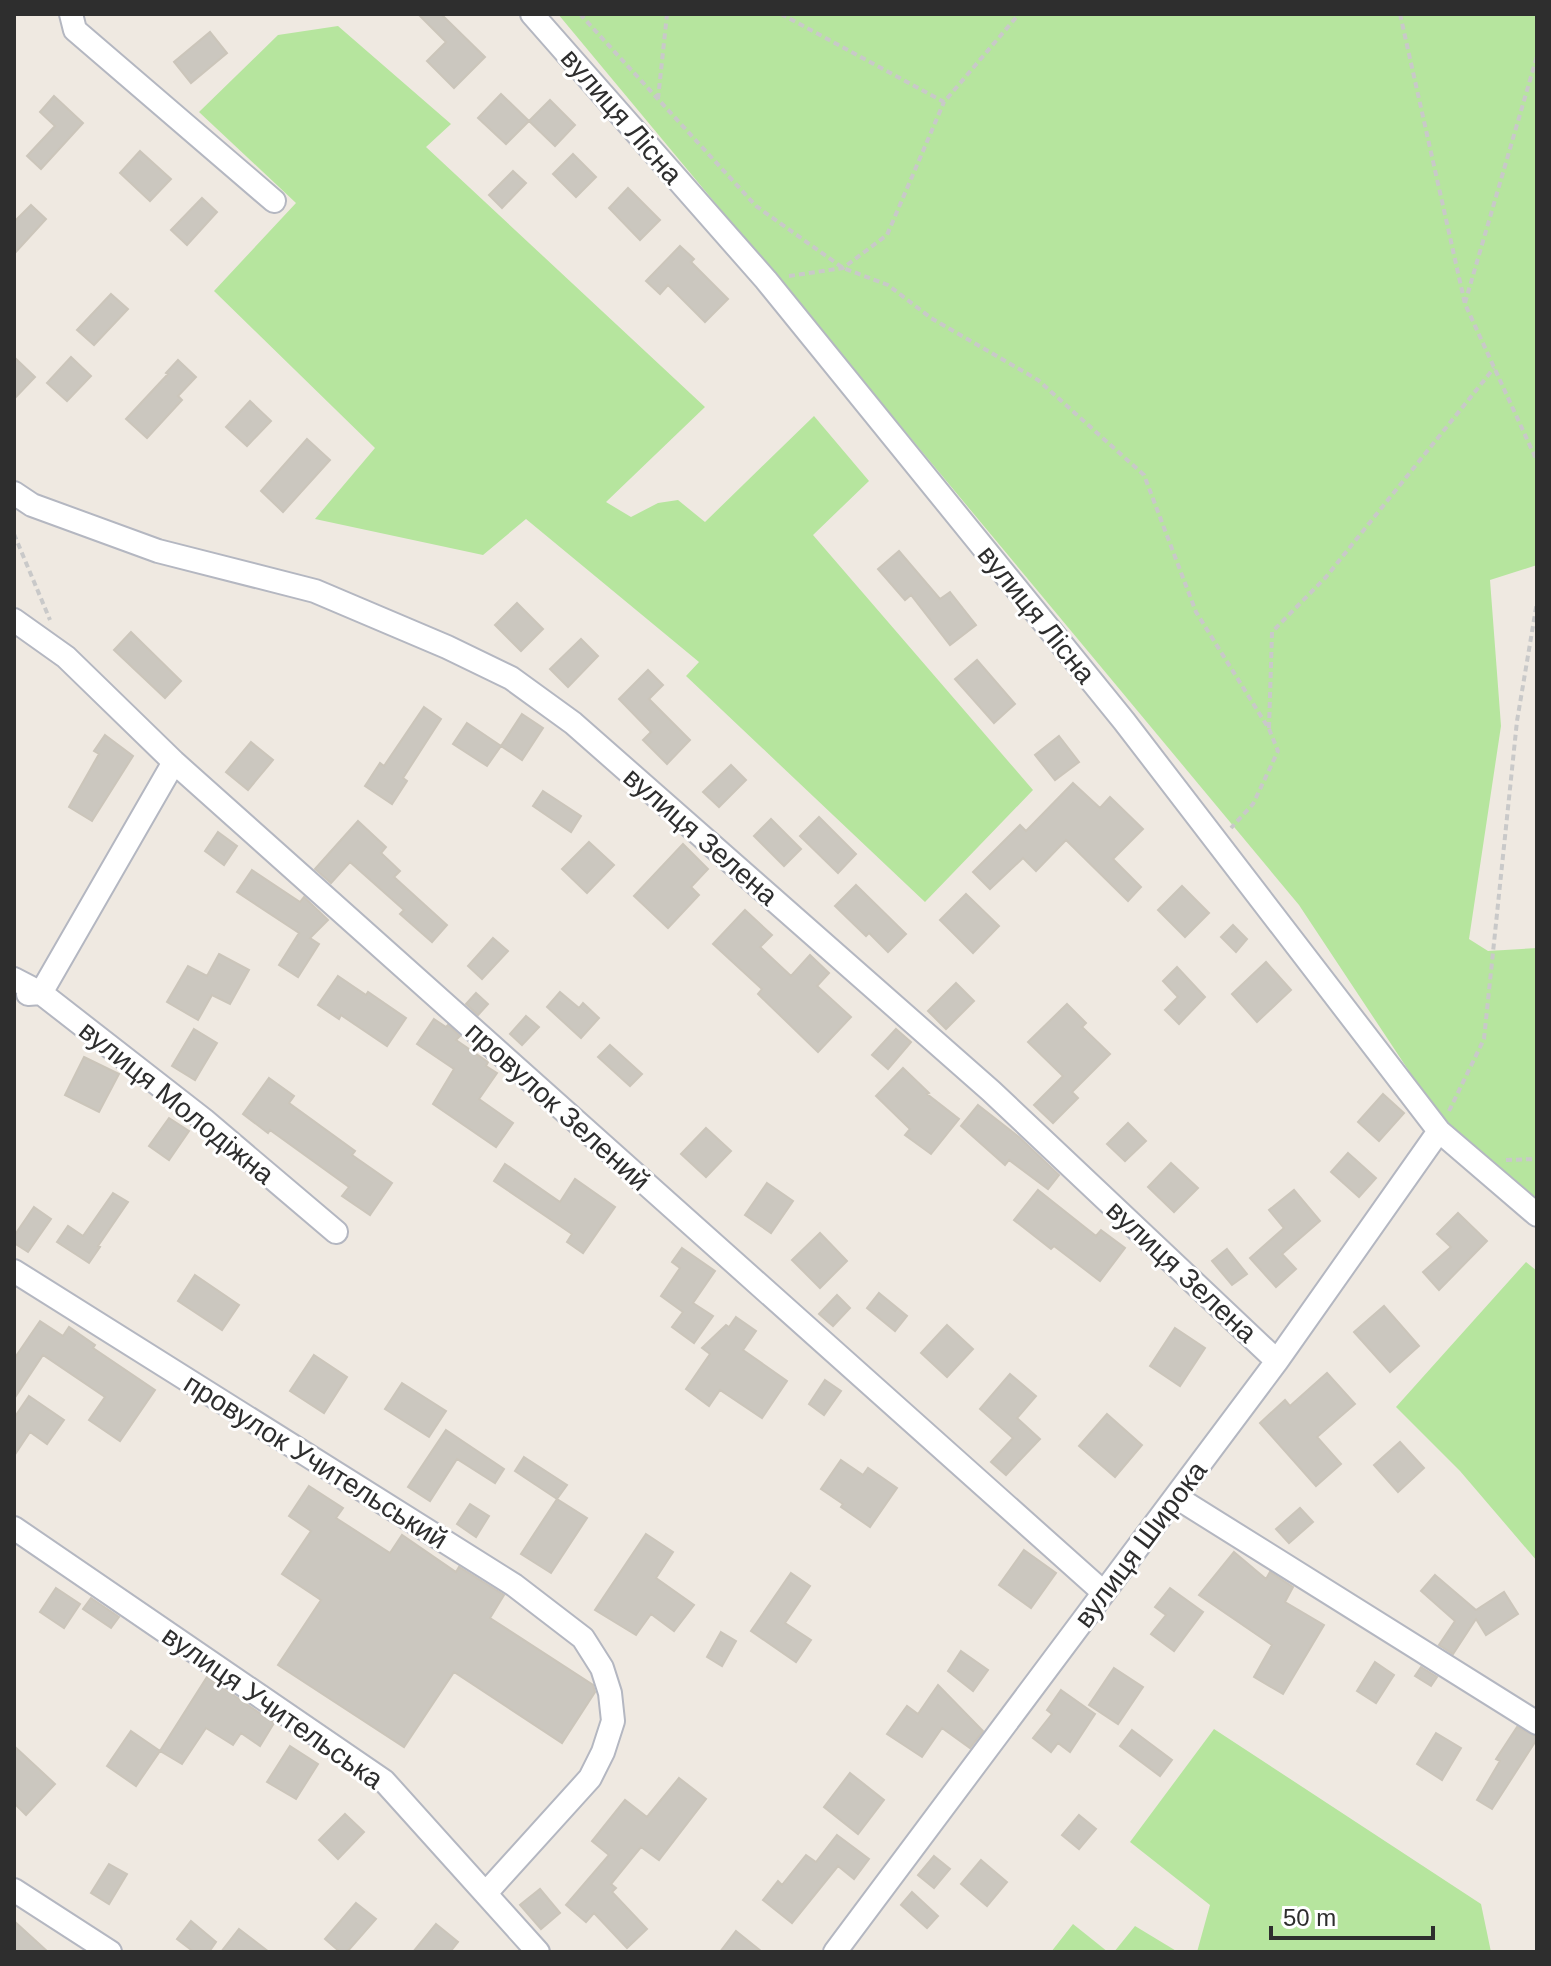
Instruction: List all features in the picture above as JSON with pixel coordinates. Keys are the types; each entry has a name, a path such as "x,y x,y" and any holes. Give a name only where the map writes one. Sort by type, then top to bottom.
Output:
{"street":[{"path":"71,14 75,30 274,201"},
{"name":"вулиця Лісна","path":"532,14 766,280 1114,709 1439,1131 1537,1215"},
{"name":"вулиця Зелена","path":"14,493 32,505 158,551 315,591 511,678 573,723 991,1091 1277,1361"},
{"name":"провулок Зелений","path":"14,620 66,657 174,762 1103,1592"},
{"path":"14,996 41,993 174,762"},
{"name":"вулиця Молодіжна","path":"14,979 41,993 204,1120 336,1232"},
{"name":"вулиця Широка","path":"835,1952 1277,1361 1439,1131"},
{"name":"провулок Учительський","path":"14,1271 514,1585 583,1638 602,1668 610,1693 613,1721 603,1752 590,1778 486,1893"},
{"path":"1176,1497 1537,1723"},
{"name":"вулиця Учительська","path":"14,1528 384,1781 538,1952"},
{"path":"14,1890 110,1952"}],"path":[{"path":"580,14 756,206 843,268 888,285 931,318 1038,380 1144,475 1196,612 1269,729 1278,751 1253,804 1219,842"},
{"path":"658,99 667,14"},
{"path":"781,14 944,102"},
{"path":"766,280 843,268 887,235 944,102 1019,14"},
{"path":"1400,14 1465,304 1537,461"},
{"path":"1465,304 1537,56"},
{"path":"1269,729 1272,632 1326,577 1494,368"},
{"path":"14,534 66,657"},
{"path":"1439,1131 1484,1039 1517,721 1537,602"}],"green space":[{"path":"558,14 1537,14 1537,565 1490,580 1501,726 1469,939 1488,951 1537,948 1537,1202 1446,1127 1299,905"},
{"path":"338,26 451,124 426,147 705,407 606,502 631,517 658,503 678,500 705,522 814,416 869,481 813,535 1033,790 925,902 686,676 699,662 526,519 483,555 315,519 375,448 214,291 296,203 199,112 278,35"},
{"path":"1526,1262 1537,1271 1537,1561 1460,1471 1396,1407"},
{"path":"1214,1729 1481,1904 1491,1952 1197,1952 1210,1905 1130,1842"},
{"path":"1073,1924 1108,1952 1051,1952"},
{"path":"1135,1926 1178,1952 1114,1952"}],"building":[{"path":"418,14 441,14 485,57 454,88 427,61 446,42"},
{"path":"210,32 227,53 191,83 174,62"},
{"path":"501,94 529,121 506,144 478,118"},
{"path":"54,96 83,123 41,169 27,156 55,126 40,112"},
{"path":"550,100 575,125 555,146 529,121"},
{"path":"140,151 171,179 150,201 120,173"},
{"path":"573,154 596,177 576,197 553,174"},
{"path":"513,171 526,183 502,208 489,195"},
{"path":"628,188 660,220 640,240 609,208"},
{"path":"202,198 217,212 187,245 171,230"},
{"path":"31,205 46,219 14,254 14,222"},
{"path":"680,246 694,259 691,262 728,299 705,322 668,285 660,294 646,281"},
{"path":"111,294 128,309 94,345 77,330"},
{"path":"14,357 35,377 14,399"},
{"path":"71,357 91,376 67,401 47,383"},
{"path":"178,360 196,377 178,396 182,400 147,438 126,419"},
{"path":"250,401 271,421 247,446 226,427"},
{"path":"307,439 330,460 283,512 261,491"},
{"path":"899,551 940,599 950,592 976,625 950,645 911,595 905,600 878,569"},
{"path":"517,603 543,629 521,651 495,625"},
{"path":"131,632 181,681 165,698 114,650"},
{"path":"581,639 598,656 568,687 550,669"},
{"path":"977,660 1015,704 994,723 955,679"},
{"path":"648,670 663,685 649,699 690,740 667,764 643,740 651,732 619,699"},
{"path":"424,707 441,719 403,778 407,781 392,804 365,786 380,763 384,766"},
{"path":"522,714 543,728 522,760 501,746"},
{"path":"467,723 501,746 487,766 453,744"},
{"path":"105,735 133,756 92,821 69,807 99,754 94,751"},
{"path":"1059,736 1079,762 1055,780 1035,755"},
{"path":"251,742 273,760 248,790 226,772"},
{"path":"731,765 746,780 719,807 703,792"},
{"path":"1073,783 1100,808 1110,797 1143,829 1113,859 1141,887 1128,901 1066,840 1036,871 1023,858 990,889 973,872 1020,825 1026,831"},
{"path":"543,791 581,816 571,832 533,806"},
{"path":"819,817 856,854 838,873 800,836"},
{"path":"771,819 801,849 784,866 754,836"},
{"path":"358,821 386,847 381,853 400,871 394,877 447,925 432,942 400,914 404,910 350,862 331,883 315,869"},
{"path":"218,832 237,846 224,865 205,851"},
{"path":"589,842 614,865 587,893 562,869"},
{"path":"683,844 708,869 691,887 699,895 668,928 634,896"},
{"path":"252,870 300,902 304,897 328,920 310,938 319,944 298,977 279,965 299,933 237,892"},
{"path":"856,885 906,934 888,952 835,906"},
{"path":"1182,886 1209,913 1185,937 1158,910"},
{"path":"966,894 999,926 973,953 940,920"},
{"path":"745,910 772,935 760,947 791,976 810,955 829,973 817,986 851,1017 818,1052 758,994 762,989 713,944"},
{"path":"1233,925 1247,939 1236,952 1221,937"},
{"path":"493,938 508,951 482,979 468,966"},
{"path":"219,954 249,970 230,1004 212,995 198,1020 167,1002 188,966 207,976"},
{"path":"1266,962 1291,990 1257,1022 1232,994"},
{"path":"1177,967 1205,997 1179,1024 1165,1010 1178,997 1163,981"},
{"path":"338,976 406,1018 387,1046 341,1015 339,1019 318,1005"},
{"path":"956,983 974,1001 946,1029 928,1011"},
{"path":"560,992 579,1008 583,1003 599,1018 581,1038 547,1007"},
{"path":"476,993 488,1004 478,1015 466,1004"},
{"path":"1067,1004 1086,1023 1082,1027 1110,1054 1072,1092 1078,1098 1053,1123 1034,1105 1063,1076 1028,1042"},
{"path":"526,1016 539,1027 522,1045 510,1034"},
{"path":"434,1019 446,1027 448,1025 460,1036 456,1040 488,1062 486,1066 497,1073 479,1099 513,1123 496,1147 433,1104 454,1069 417,1044"},
{"path":"194,1029 217,1043 195,1080 172,1066"},
{"path":"896,1029 911,1042 888,1069 872,1055"},
{"path":"610,1045 642,1074 630,1086 598,1057"},
{"path":"84,1057 119,1074 99,1112 65,1095"},
{"path":"903,1068 927,1094 959,1119 931,1154 905,1135 910,1129 876,1096"},
{"path":"269,1078 294,1096 289,1103 355,1151 352,1155 392,1183 370,1215 342,1196 349,1187 243,1114"},
{"path":"1383,1094 1404,1113 1379,1141 1358,1122"},
{"path":"978,1105 1019,1137 1059,1175 1048,1189 1009,1160 1005,1165 961,1126"},
{"path":"169,1118 189,1131 169,1160 149,1146"},
{"path":"1128,1123 1146,1141 1125,1161 1107,1144"},
{"path":"706,1128 731,1151 706,1177 681,1154"},
{"path":"1348,1153 1376,1178 1359,1197 1331,1172"},
{"path":"1171,1163 1198,1188 1174,1212 1148,1187"},
{"path":"505,1164 560,1202 575,1179 615,1207 583,1253 567,1242 572,1234 494,1181"},
{"path":"767,1183 793,1201 771,1233 745,1215"},
{"path":"1038,1190 1096,1236 1101,1230 1125,1248 1100,1281 1014,1220"},
{"path":"1294,1190 1320,1221 1282,1254 1296,1269 1276,1287 1250,1258 1284,1228 1269,1210"},
{"path":"113,1193 128,1202 89,1263 57,1242 68,1226 83,1236"},
{"path":"34,1207 51,1219 28,1252 14,1243 14,1236"},
{"path":"1458,1213 1487,1241 1439,1290 1423,1272 1451,1247 1437,1234"},
{"path":"820,1233 847,1261 820,1288 792,1260"},
{"path":"682,1248 715,1271 693,1303 713,1316 694,1343 672,1327 683,1312 661,1296 680,1268 672,1262"},
{"path":"1227,1249 1247,1274 1232,1285 1212,1261"},
{"path":"195,1275 239,1305 222,1330 178,1301"},
{"path":"879,1293 907,1316 895,1331 867,1308"},
{"path":"837,1295 850,1308 833,1326 819,1314"},
{"path":"1384,1306 1419,1346 1390,1372 1354,1332"},
{"path":"736,1317 756,1331 743,1350 787,1381 762,1418 720,1390 709,1406 686,1389 710,1354 702,1348 726,1325 729,1327"},
{"path":"40,1321 63,1336 69,1327 95,1345 93,1348 155,1390 120,1441 89,1420 105,1397 43,1355 14,1399 14,1359"},
{"path":"947,1325 973,1349 947,1377 921,1353"},
{"path":"1175,1328 1205,1348 1180,1386 1150,1366"},
{"path":"314,1355 347,1377 324,1413 290,1391"},
{"path":"1327,1373 1355,1404 1317,1437 1341,1464 1316,1486 1260,1423 1285,1400 1290,1406"},
{"path":"1010,1374 1036,1396 1017,1418 1040,1439 1006,1475 991,1462 1013,1438 980,1409"},
{"path":"825,1380 841,1391 824,1415 809,1404"},
{"path":"402,1383 446,1411 429,1437 385,1409"},
{"path":"29,1396 64,1420 47,1444 30,1432 14,1456 14,1418"},
{"path":"1107,1414 1142,1445 1115,1477 1079,1446"},
{"path":"446,1430 504,1469 495,1483 457,1459 430,1501 408,1487"},
{"path":"1400,1442 1424,1468 1398,1492 1374,1465"},
{"path":"524,1457 567,1485 557,1499 515,1471"},
{"path":"841,1460 863,1475 868,1468 897,1488 870,1527 821,1489"},
{"path":"309,1486 343,1508 336,1518 390,1553 402,1535 456,1572 459,1567 504,1595 490,1618 593,1685 595,1692 562,1743 454,1672 404,1747 278,1665 321,1600 282,1574 311,1531 289,1516"},
{"path":"557,1499 587,1518 551,1573 521,1554"},
{"path":"470,1504 489,1516 476,1537 457,1524"},
{"path":"1300,1508 1313,1522 1289,1543 1276,1529"},
{"path":"646,1534 673,1552 656,1578 694,1605 674,1631 651,1614 636,1635 595,1610"},
{"path":"1024,1550 1056,1573 1031,1608 999,1585"},
{"path":"1234,1552 1266,1579 1270,1572 1293,1587 1285,1602 1324,1625 1283,1694 1254,1677 1272,1645 1199,1595"},
{"path":"791,1573 810,1586 785,1623 811,1640 796,1662 751,1631"},
{"path":"1435,1575 1476,1610 1504,1592 1518,1614 1486,1635 1476,1619 1453,1654 1439,1645 1455,1621 1421,1591"},
{"path":"56,1588 80,1604 64,1628 40,1612"},
{"path":"1170,1588 1203,1612 1174,1651 1151,1634 1166,1615 1155,1607"},
{"path":"91,1598 119,1617 111,1628 83,1609"},
{"path":"721,1632 736,1641 722,1666 707,1657"},
{"path":"961,1651 988,1670 973,1691 948,1671"},
{"path":"1375,1662 1394,1675 1376,1703 1357,1691"},
{"path":"1421,1667 1437,1677 1431,1686 1415,1676"},
{"path":"1114,1668 1143,1687 1118,1724 1089,1705"},
{"path":"207,1677 274,1723 260,1746 241,1733 233,1745 206,1728 182,1764 160,1751"},
{"path":"938,1685 983,1731 970,1748 942,1728 922,1757 887,1734 907,1706 918,1714"},
{"path":"1061,1690 1095,1714 1070,1752 1058,1743 1051,1752 1033,1738 1052,1714 1047,1710"},
{"path":"1517,1727 1537,1739 1492,1809 1477,1800 1500,1761 1496,1759"},
{"path":"1132,1730 1172,1760 1160,1776 1120,1746"},
{"path":"131,1731 160,1751 136,1786 107,1766"},
{"path":"1436,1733 1461,1748 1442,1780 1417,1764"},
{"path":"14,1746 55,1784 26,1815 14,1803"},
{"path":"290,1746 318,1764 296,1799 267,1782"},
{"path":"850,1773 884,1800 858,1834 824,1807"},
{"path":"679,1778 706,1799 659,1860 641,1847 611,1884 616,1888 612,1892 647,1929 627,1948 594,1913 586,1922 566,1905 609,1855 592,1841 625,1800 647,1817"},
{"path":"345,1814 364,1832 338,1859 319,1840"},
{"path":"1079,1815 1096,1829 1079,1849 1062,1835"},
{"path":"837,1835 869,1859 854,1879 838,1866 792,1923 763,1900 778,1881 782,1885 806,1855 816,1862"},
{"path":"934,1856 950,1869 934,1888 918,1875"},
{"path":"981,1860 1007,1882 987,1906 961,1884"},
{"path":"109,1864 127,1874 109,1904 91,1893"},
{"path":"540,1889 560,1913 541,1929 520,1905"},
{"path":"912,1892 938,1916 927,1928 901,1905"},
{"path":"356,1903 376,1919 347,1952 340,1952 325,1939"},
{"path":"14,1921 48,1952 14,1952"},
{"path":"191,1921 216,1942 209,1952 194,1952 177,1939"},
{"path":"436,1924 458,1942 450,1952 413,1952"},
{"path":"239,1929 269,1952 221,1952"},
{"path":"736,1931 762,1952 720,1952"}]}
